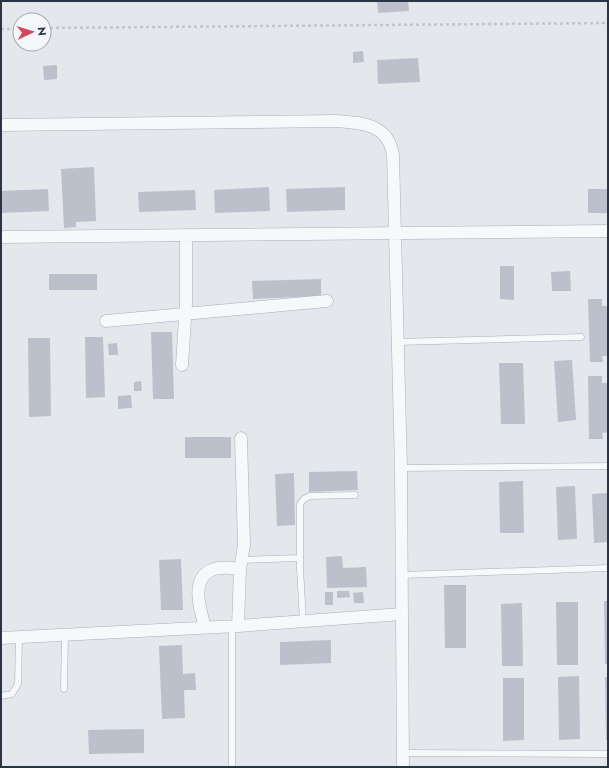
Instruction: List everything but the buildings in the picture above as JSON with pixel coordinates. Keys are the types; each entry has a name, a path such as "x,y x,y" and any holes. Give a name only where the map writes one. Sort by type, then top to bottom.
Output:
{"street":[{"path":"1,125 337,121 370,126 379,129 385,134 392,147 401,468 403,767"},
{"path":"1,237 608,231"},
{"path":"182,365 186,314 186,235"},
{"path":"106,321 327,301"},
{"path":"235,626 244,545 241,438"},
{"path":"205,627 198,603 200,582 203,575 212,570 241,565"},
{"path":"1,638 235,626 402,614"}],"lane":[{"path":"397,342 581,338"},
{"path":"401,468 608,466"},
{"path":"303,621 300,558 300,504 304,498 320,495 355,495"},
{"path":"241,565 300,558"},
{"path":"402,575 608,568"},
{"path":"232,767 235,626"},
{"path":"64,689 65,634"},
{"path":"1,696 12,694 18,684 19,637"},
{"path":"404,753 608,754"}],"path":[{"path":"52,28 608,23"},
{"path":"1,29 12,28"}]}
